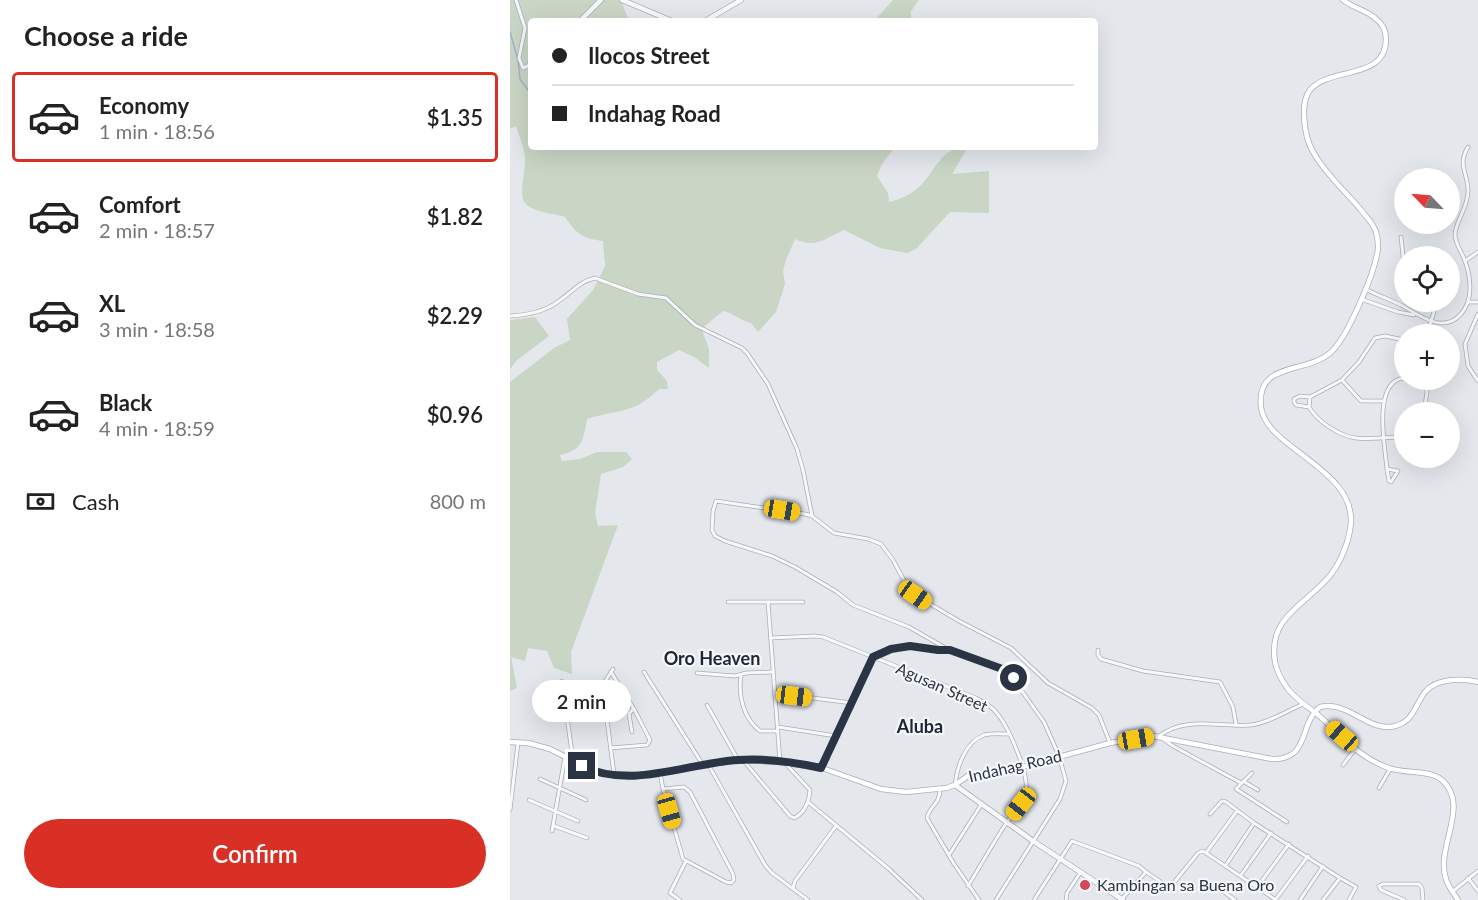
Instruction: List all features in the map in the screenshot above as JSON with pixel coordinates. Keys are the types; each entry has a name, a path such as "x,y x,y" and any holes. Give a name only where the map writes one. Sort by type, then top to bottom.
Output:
{"main road":[{"path":"1343,0 1375,17 1383,26 1386,44 1380,58 1368,67 1314,86 1305,101 1306,134 1312,149 1369,220 1376,232 1377,255 1361,299 1344,335 1331,352 1314,362 1278,372 1266,383 1261,398 1262,415 1268,423 1333,481 1343,494 1351,511 1350,529 1337,565 1328,578 1291,611 1276,633 1274,653 1279,676 1289,690 1356,748 1390,769 1436,776 1445,783 1452,794 1454,811 1443,860 1446,880 1458,900"},
{"path":"1314,712 1323,706 1336,706 1380,726 1393,727 1413,715 1424,693 1433,685 1461,680 1478,682"},
{"name":"Indahag Road","path":"510,742 543,747 595,772 614,775 660,773 741,760 782,762 821,768 887,791 906,792 940,789 955,785 969,775 1022,767 1110,743 1159,736 1272,759 1285,758 1297,750 1314,712"}],"street":[{"path":"516,0 525,28 519,58 523,68 528,66"},
{"path":"583,18 601,0"},
{"path":"622,0 665,18"},
{"path":"710,18 741,0"},
{"path":"1411,312 1430,321 1441,323 1455,320 1463,312 1468,302 1470,290 1465,261 1457,246 1455,233 1468,200 1468,187 1462,160 1468,147"},
{"path":"1401,237 1402,246"},
{"path":"1465,261 1478,252"},
{"path":"510,316 532,314 550,307 578,285 594,278 638,294 661,296 670,300 695,325 742,348 761,372 801,459 812,516"},
{"path":"1365,289 1394,302 1391,309"},
{"path":"1380,305 1383,297"},
{"path":"1361,299 1416,315"},
{"path":"1468,302 1478,302"},
{"path":"1429,324 1434,312"},
{"path":"1478,314 1465,344 1468,366 1478,381"},
{"path":"1394,338 1385,336 1375,338 1359,362 1342,380 1310,397 1298,396 1293,400 1296,405 1309,407 1323,422 1349,436 1394,437"},
{"path":"1342,380 1361,401 1384,401"},
{"path":"1387,469 1398,471 1392,482 1389,481 1387,469 1383,437 1384,401 1389,385 1394,381"},
{"path":"1309,407 1310,397"},
{"path":"996,900 1066,787 1066,777 1059,756 1044,722 1009,673 950,650 894,620 869,613 795,567 715,536 712,530 716,501 812,516 834,533 868,538 881,544 915,595 1011,648 1048,683 1092,708 1099,716 1110,743"},
{"path":"728,602 803,602"},
{"path":"707,705 741,760 792,818 797,818 808,802 809,787 782,762 774,693 768,602"},
{"name":"Agusan Street","path":"770,638 819,636 985,703 997,713 1009,734 1022,767 1026,792 1021,804 1006,822 968,886"},
{"path":"821,768 873,657 891,649 910,646 950,650"},
{"path":"1098,650 1101,659 1135,668 1220,682 1233,707 1236,724"},
{"path":"610,748 635,747 649,743 649,736 612,671 603,689 610,748 614,775"},
{"path":"644,672 705,765 765,865 808,900"},
{"path":"697,673 741,676 746,673 773,672"},
{"path":"741,676 742,705 750,721 760,731 778,729 836,736"},
{"path":"562,681 573,761"},
{"path":"774,693 852,703"},
{"path":"1258,790 1173,746 1159,736 1194,723 1255,724 1304,704"},
{"path":"632,732 629,712 634,709"},
{"path":"1009,734 983,735 975,741 957,768 955,785 1033,841 1123,900 1146,872"},
{"path":"510,810 518,742"},
{"path":"1342,765 1356,748"},
{"path":"552,831 565,757"},
{"path":"1379,788 1390,769"},
{"path":"660,773 663,789 681,854 686,861 731,883 734,880 733,874 690,792 684,787 663,789"},
{"path":"1252,773 1237,786 1237,789 1287,822"},
{"path":"540,779 585,800"},
{"path":"940,789 940,798 927,818 979,900"},
{"path":"529,800 578,821"},
{"path":"1210,814 1222,801 1356,887 1349,900"},
{"path":"808,802 890,868 922,900"},
{"path":"949,855 982,803"},
{"path":"1206,853 1238,811"},
{"path":"1226,866 1254,823"},
{"path":"554,826 587,838"},
{"path":"793,888 795,881 836,826"},
{"path":"1241,875 1271,833"},
{"path":"1034,900 1070,842 1074,841 1139,866 1167,886 1174,884 1198,853 1203,851 1276,900 1308,856"},
{"path":"1258,887 1289,844"},
{"path":"680,900 670,893 686,861"},
{"path":"1300,900 1323,866"},
{"path":"1452,892 1478,871"},
{"path":"1066,900 1067,893 1080,872"},
{"path":"1323,900 1340,878"},
{"path":"1468,878 1478,891"},
{"path":"1213,884 1235,900"},
{"path":"1404,900 1382,890 1379,886 1417,884 1421,886 1423,900"}],"green space":[{"path":"510,0 621,0 628,18 528,18 528,150 893,150 882,164 877,176 888,193 889,202 915,191 945,155 954,150 966,150 952,174 989,171 989,213 950,212 916,249 907,253 880,248 844,230 815,243 795,239 783,271 785,284 776,312 758,332 751,323 723,311 702,330 709,349 709,368 679,350 657,362 657,370 667,381 668,389 659,389 641,403 625,410 587,419 578,447 560,455 562,461 580,459 597,452 626,452 632,459 623,467 601,474 595,513 598,526 618,525 571,652 572,674 554,668 547,651 528,648 525,661 511,657 517,688 510,691 510,382 554,348 570,340 567,319 593,290 605,266 603,241 584,237 565,217 533,209 525,203 522,194 525,163 523,146 516,126 510,129"},
{"path":"893,0 919,0 911,11 911,18 877,18"},
{"path":"535,317 549,336 516,361 510,369 510,320"}],"waterway":[{"path":"510,32 518,60 520,79 528,90"}],"place":[{"name":"Kambingan sa Buena Oro","path":"1085,885"}],"district":[{"name":"Oro Heaven","path":"712,659"},
{"name":"Aluba","path":"920,727"}],"route":[{"path":"582,766 605,775 643,775 738,760 801,764 821,768 873,657 900,647 950,650 1005,670 1014,678"}]}
